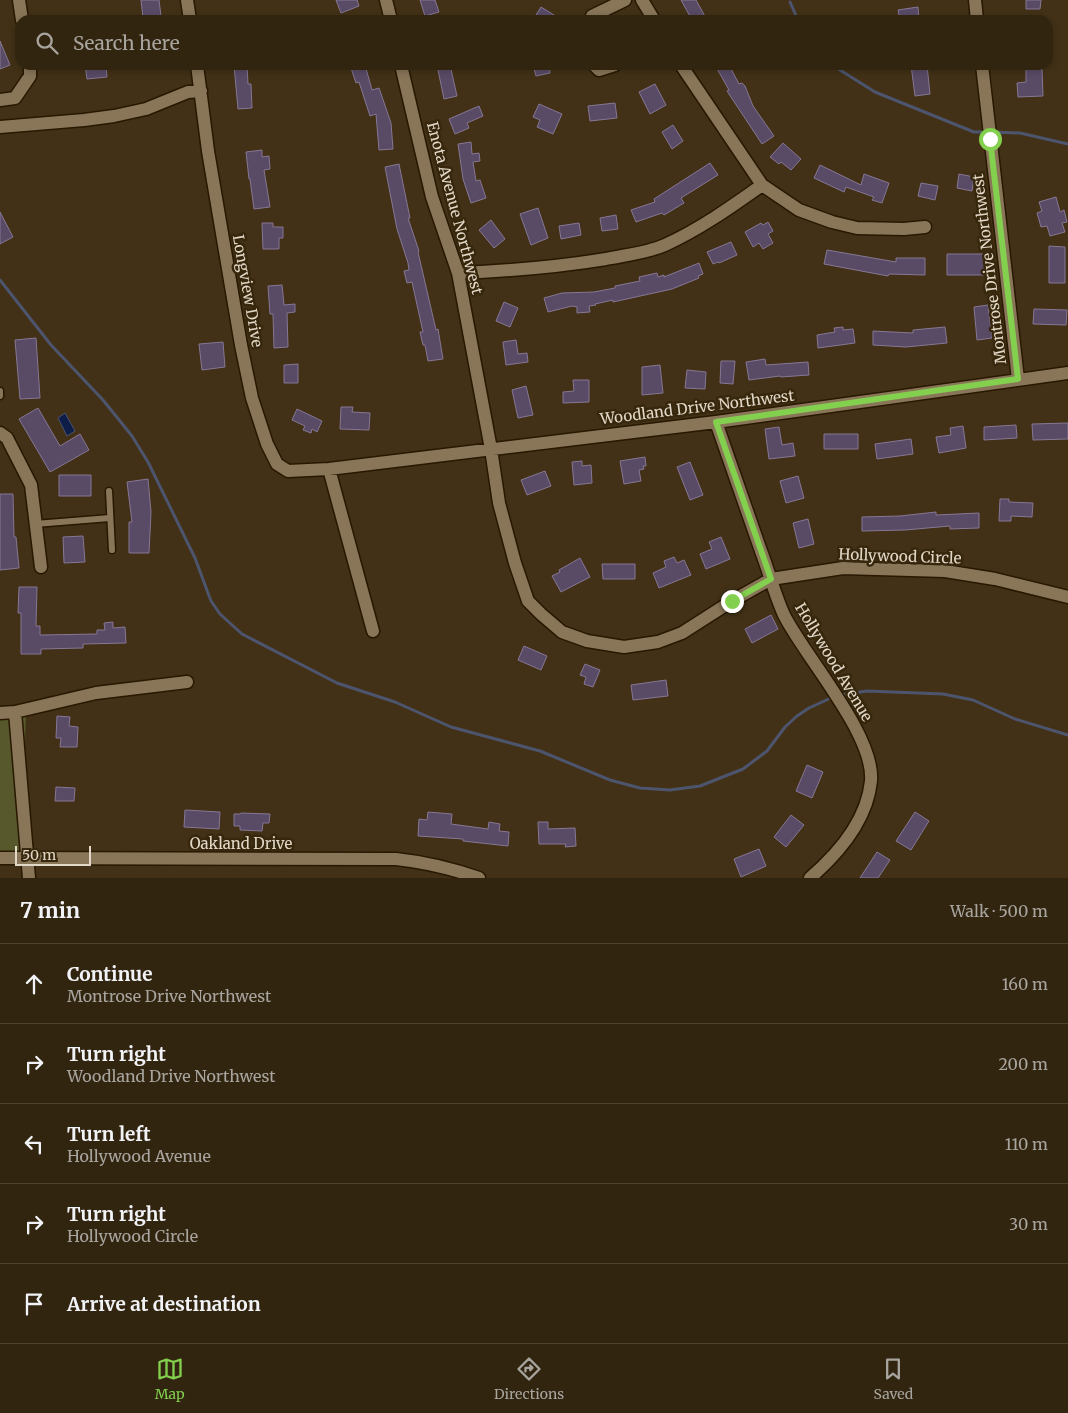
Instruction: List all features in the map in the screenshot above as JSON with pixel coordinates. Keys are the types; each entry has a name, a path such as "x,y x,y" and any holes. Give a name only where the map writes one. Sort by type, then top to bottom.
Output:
{"street":[{"path":"19,0 21,15"},
{"path":"187,0 189,15"},
{"path":"386,0 389,15"},
{"path":"594,15 625,0"},
{"path":"642,0 651,15"},
{"path":"975,0 976,15"},
{"path":"0,100 15,98 30,76 30,70"},
{"name":"Longview Drive","path":"198,70 208,151 241,345 252,398 267,444 277,464 288,471 329,469"},
{"name":"Enota Avenue Northwest","path":"402,70 432,197 458,272 492,449"},
{"path":"684,70 762,185 799,210 832,222 857,228 904,230 925,228"},
{"name":"Montrose Drive Northwest","path":"983,70 1018,379"},
{"path":"0,128 114,116 146,109 188,92 201,91"},
{"path":"458,272 500,271 571,264 629,255 663,245 716,218 762,185"},
{"name":"Woodland Drive Northwest","path":"329,469 716,422 1068,373"},
{"name":"Hollywood Avenue","path":"716,422 784,615 859,734 868,757 871,780 864,805 848,839 830,861 810,878"},
{"path":"0,433 7,438 31,485 41,568"},
{"name":"Hollywood Circle","path":"492,449 499,503 515,563 528,601 562,632 587,641 624,647 658,642 682,633 771,579 843,568 945,572 995,579 1068,597"},
{"path":"329,469 373,631"},
{"path":"0,713 15,712 96,693 187,682"},
{"path":"15,712 29,878"},
{"name":"Oakland Drive","path":"0,858 396,859 410,860 463,872 479,878"}],"lane":[{"path":"0,391 0,396"},
{"path":"109,491 112,550"},
{"path":"36,524 110,518"}],"green space":[{"path":"26,713 21,859 0,858 0,714"}],"water":[{"path":"65,413 75,431 67,436 58,418"}],"building":[{"path":"141,0 159,0 161,15 143,15"},
{"path":"336,0 357,0 359,6 341,13"},
{"path":"420,0 435,0 439,12 425,15"},
{"path":"681,0 696,0 704,15 689,15"},
{"path":"1026,0 1041,0 1040,9 1026,9"},
{"path":"541,7 554,15 536,15"},
{"path":"918,7 919,15 899,15 898,10"},
{"path":"0,41 10,65 0,69"},
{"path":"86,70 106,70 107,77 87,79"},
{"path":"234,70 247,70 248,84 251,84 252,108 238,109"},
{"path":"352,70 366,70 372,90 379,88 391,123 393,149 379,150 376,114 370,116 359,82 356,83"},
{"path":"438,70 451,70 457,96 444,99"},
{"path":"534,70 550,70 550,73 536,76"},
{"path":"718,70 732,70 739,84 742,83 745,86 753,106 774,136 762,144 727,91 729,90"},
{"path":"912,70 928,70 930,94 915,96"},
{"path":"1026,70 1042,70 1043,96 1018,97 1017,83 1026,82"},
{"path":"655,84 666,105 650,114 639,92"},
{"path":"615,103 617,118 590,121 588,106"},
{"path":"539,104 562,114 553,134 537,127 540,120 533,117"},
{"path":"479,106 483,116 467,123 469,128 455,134 449,119"},
{"path":"673,125 683,141 672,149 662,132"},
{"path":"471,142 472,154 479,153 480,161 473,162 476,181 480,180 486,198 471,203 463,179 458,144"},
{"path":"783,143 801,159 791,170 781,162 779,164 770,157"},
{"path":"262,150 262,157 269,156 270,169 264,170 270,207 254,209 246,152"},
{"path":"710,163 718,175 681,198 684,203 664,215 662,213 636,222 631,210 655,202 654,199"},
{"path":"399,164 410,218 408,218 419,251 436,330 438,329 443,359 428,361 420,332 423,332 412,282 407,283 404,271 409,270 408,263 397,229 385,167"},
{"path":"820,165 861,185 864,174 889,183 882,203 872,200 874,197 846,187 844,192 814,178"},
{"path":"959,174 974,177 972,191 957,188"},
{"path":"921,183 938,186 935,200 918,196"},
{"path":"1056,197 1060,212 1064,210 1067,222 1062,223 1065,232 1050,236 1047,226 1041,227 1037,213 1042,211 1039,202"},
{"path":"538,208 548,238 531,245 520,214"},
{"path":"0,212 13,237 0,244"},
{"path":"616,215 618,229 602,231 600,218"},
{"path":"491,220 505,239 494,248 479,230"},
{"path":"768,222 773,231 768,234 773,243 763,249 759,243 753,247 745,232 761,223 763,225"},
{"path":"262,223 273,223 273,227 283,227 283,238 279,238 279,249 263,249"},
{"path":"579,223 581,235 561,239 559,226"},
{"path":"731,242 737,255 713,264 707,252"},
{"path":"1049,246 1065,247 1065,283 1049,283"},
{"path":"827,250 896,262 896,258 925,258 925,275 889,274 888,276 824,264"},
{"path":"947,254 986,254 986,275 947,275"},
{"path":"699,263 703,274 698,276 699,278 672,289 595,304 589,306 590,312 577,313 577,307 572,306 548,312 544,298 562,293 594,292 615,288 615,286 640,281 639,277 657,273 658,277 664,275 664,277"},
{"path":"282,285 284,305 295,304 295,312 287,313 288,347 274,348 273,314 270,314 268,286"},
{"path":"504,302 518,308 510,327 496,321"},
{"path":"988,305 992,338 977,340 974,307"},
{"path":"1034,309 1067,310 1066,325 1033,324"},
{"path":"843,327 843,330 853,329 855,343 818,348 817,335 835,332 834,328"},
{"path":"945,327 947,343 906,347 873,345 873,331 913,333 913,330"},
{"path":"36,338 40,398 20,399 15,340"},
{"path":"516,340 518,354 527,353 528,362 506,365 503,342"},
{"path":"223,342 225,367 202,370 199,344"},
{"path":"765,359 766,365 808,362 809,375 749,380 746,362"},
{"path":"721,361 735,361 733,384 720,383"},
{"path":"298,364 298,383 284,383 284,365"},
{"path":"660,365 663,393 642,395 642,367"},
{"path":"687,370 706,372 705,389 685,388"},
{"path":"573,380 589,380 589,402 563,403 563,392 574,391"},
{"path":"526,386 533,415 518,418 512,390"},
{"path":"341,407 353,407 352,412 370,413 369,430 340,429"},
{"path":"38,408 60,446 80,434 89,450 50,472 19,419"},
{"path":"297,409 322,421 317,432 312,429 311,433 303,430 305,426 292,420"},
{"path":"1068,423 1068,439 1033,440 1032,424"},
{"path":"1016,425 1017,438 984,440 984,427"},
{"path":"963,426 966,448 939,453 936,437 951,435 950,428"},
{"path":"779,427 782,445 793,443 795,456 769,459 765,429"},
{"path":"824,434 858,434 858,449 824,449"},
{"path":"911,439 913,454 877,459 875,444"},
{"path":"645,457 646,466 643,466 644,469 639,470 641,481 624,484 620,461"},
{"path":"582,461 582,466 591,465 592,483 574,485 572,462"},
{"path":"690,462 703,495 690,500 677,467"},
{"path":"545,471 551,486 527,495 521,480"},
{"path":"59,475 91,475 91,496 59,496"},
{"path":"798,476 804,498 786,503 780,481"},
{"path":"148,479 151,512 149,553 129,553 129,522 132,522 127,482"},
{"path":"0,494 13,494 14,537 16,537 19,568 0,570"},
{"path":"1000,499 1009,499 1009,502 1033,503 1032,517 1011,516 1011,521 999,521"},
{"path":"936,512 936,515 979,513 979,528 950,529 950,526 862,531 862,517 900,516"},
{"path":"808,519 814,544 799,548 793,523"},
{"path":"83,536 85,562 64,563 63,537"},
{"path":"721,537 730,559 706,569 700,554 712,549 709,542"},
{"path":"674,557 677,563 684,560 691,575 659,588 653,573 666,567 664,561"},
{"path":"580,558 590,577 561,592 552,576"},
{"path":"602,564 635,564 635,579 603,579"},
{"path":"19,587 37,587 36,626 40,626 40,635 97,634 97,630 105,630 104,623 113,622 113,628 125,627 126,643 83,644 83,648 41,649 41,654 21,654 21,613 18,613"},
{"path":"771,615 778,629 752,643 745,629"},
{"path":"524,646 547,656 541,670 518,660"},
{"path":"585,664 600,670 593,687 584,684 586,677 580,675"},
{"path":"666,680 668,696 633,700 631,685"},
{"path":"57,716 70,717 69,726 78,727 77,747 60,747 61,738 56,738"},
{"path":"807,765 823,772 812,798 796,791"},
{"path":"56,787 75,788 74,801 55,801"},
{"path":"185,810 220,812 219,829 184,827"},
{"path":"428,812 452,814 451,824 488,829 489,822 500,824 499,831 509,832 508,846 463,841 463,839 418,836 419,819 427,820"},
{"path":"915,812 929,821 911,850 896,841"},
{"path":"234,814 270,814 269,823 263,823 262,831 240,830 240,826 234,826"},
{"path":"791,815 804,825 786,847 774,837"},
{"path":"538,822 548,822 548,829 575,828 576,846 565,847 566,844 539,844"},
{"path":"759,849 766,866 741,877 734,859"},
{"path":"877,852 890,860 878,878 860,878"}],"waterway":[{"path":"790,2 796,15"},
{"path":"840,70 875,92 974,132 986,132"},
{"path":"992,132 1020,133 1068,144"},
{"path":"0,280 51,345 103,400 132,436 148,462 195,558 211,601 220,614 242,634 337,683 395,702 451,727 540,751 610,780 640,788 670,790 700,786 743,769 767,751 785,727 797,716 833,697"},
{"path":"841,695 867,691 943,694 973,700 1015,719 1068,735"}],"route":[{"path":"732,601 771,579 716,422 1018,379 990,139"}]}
